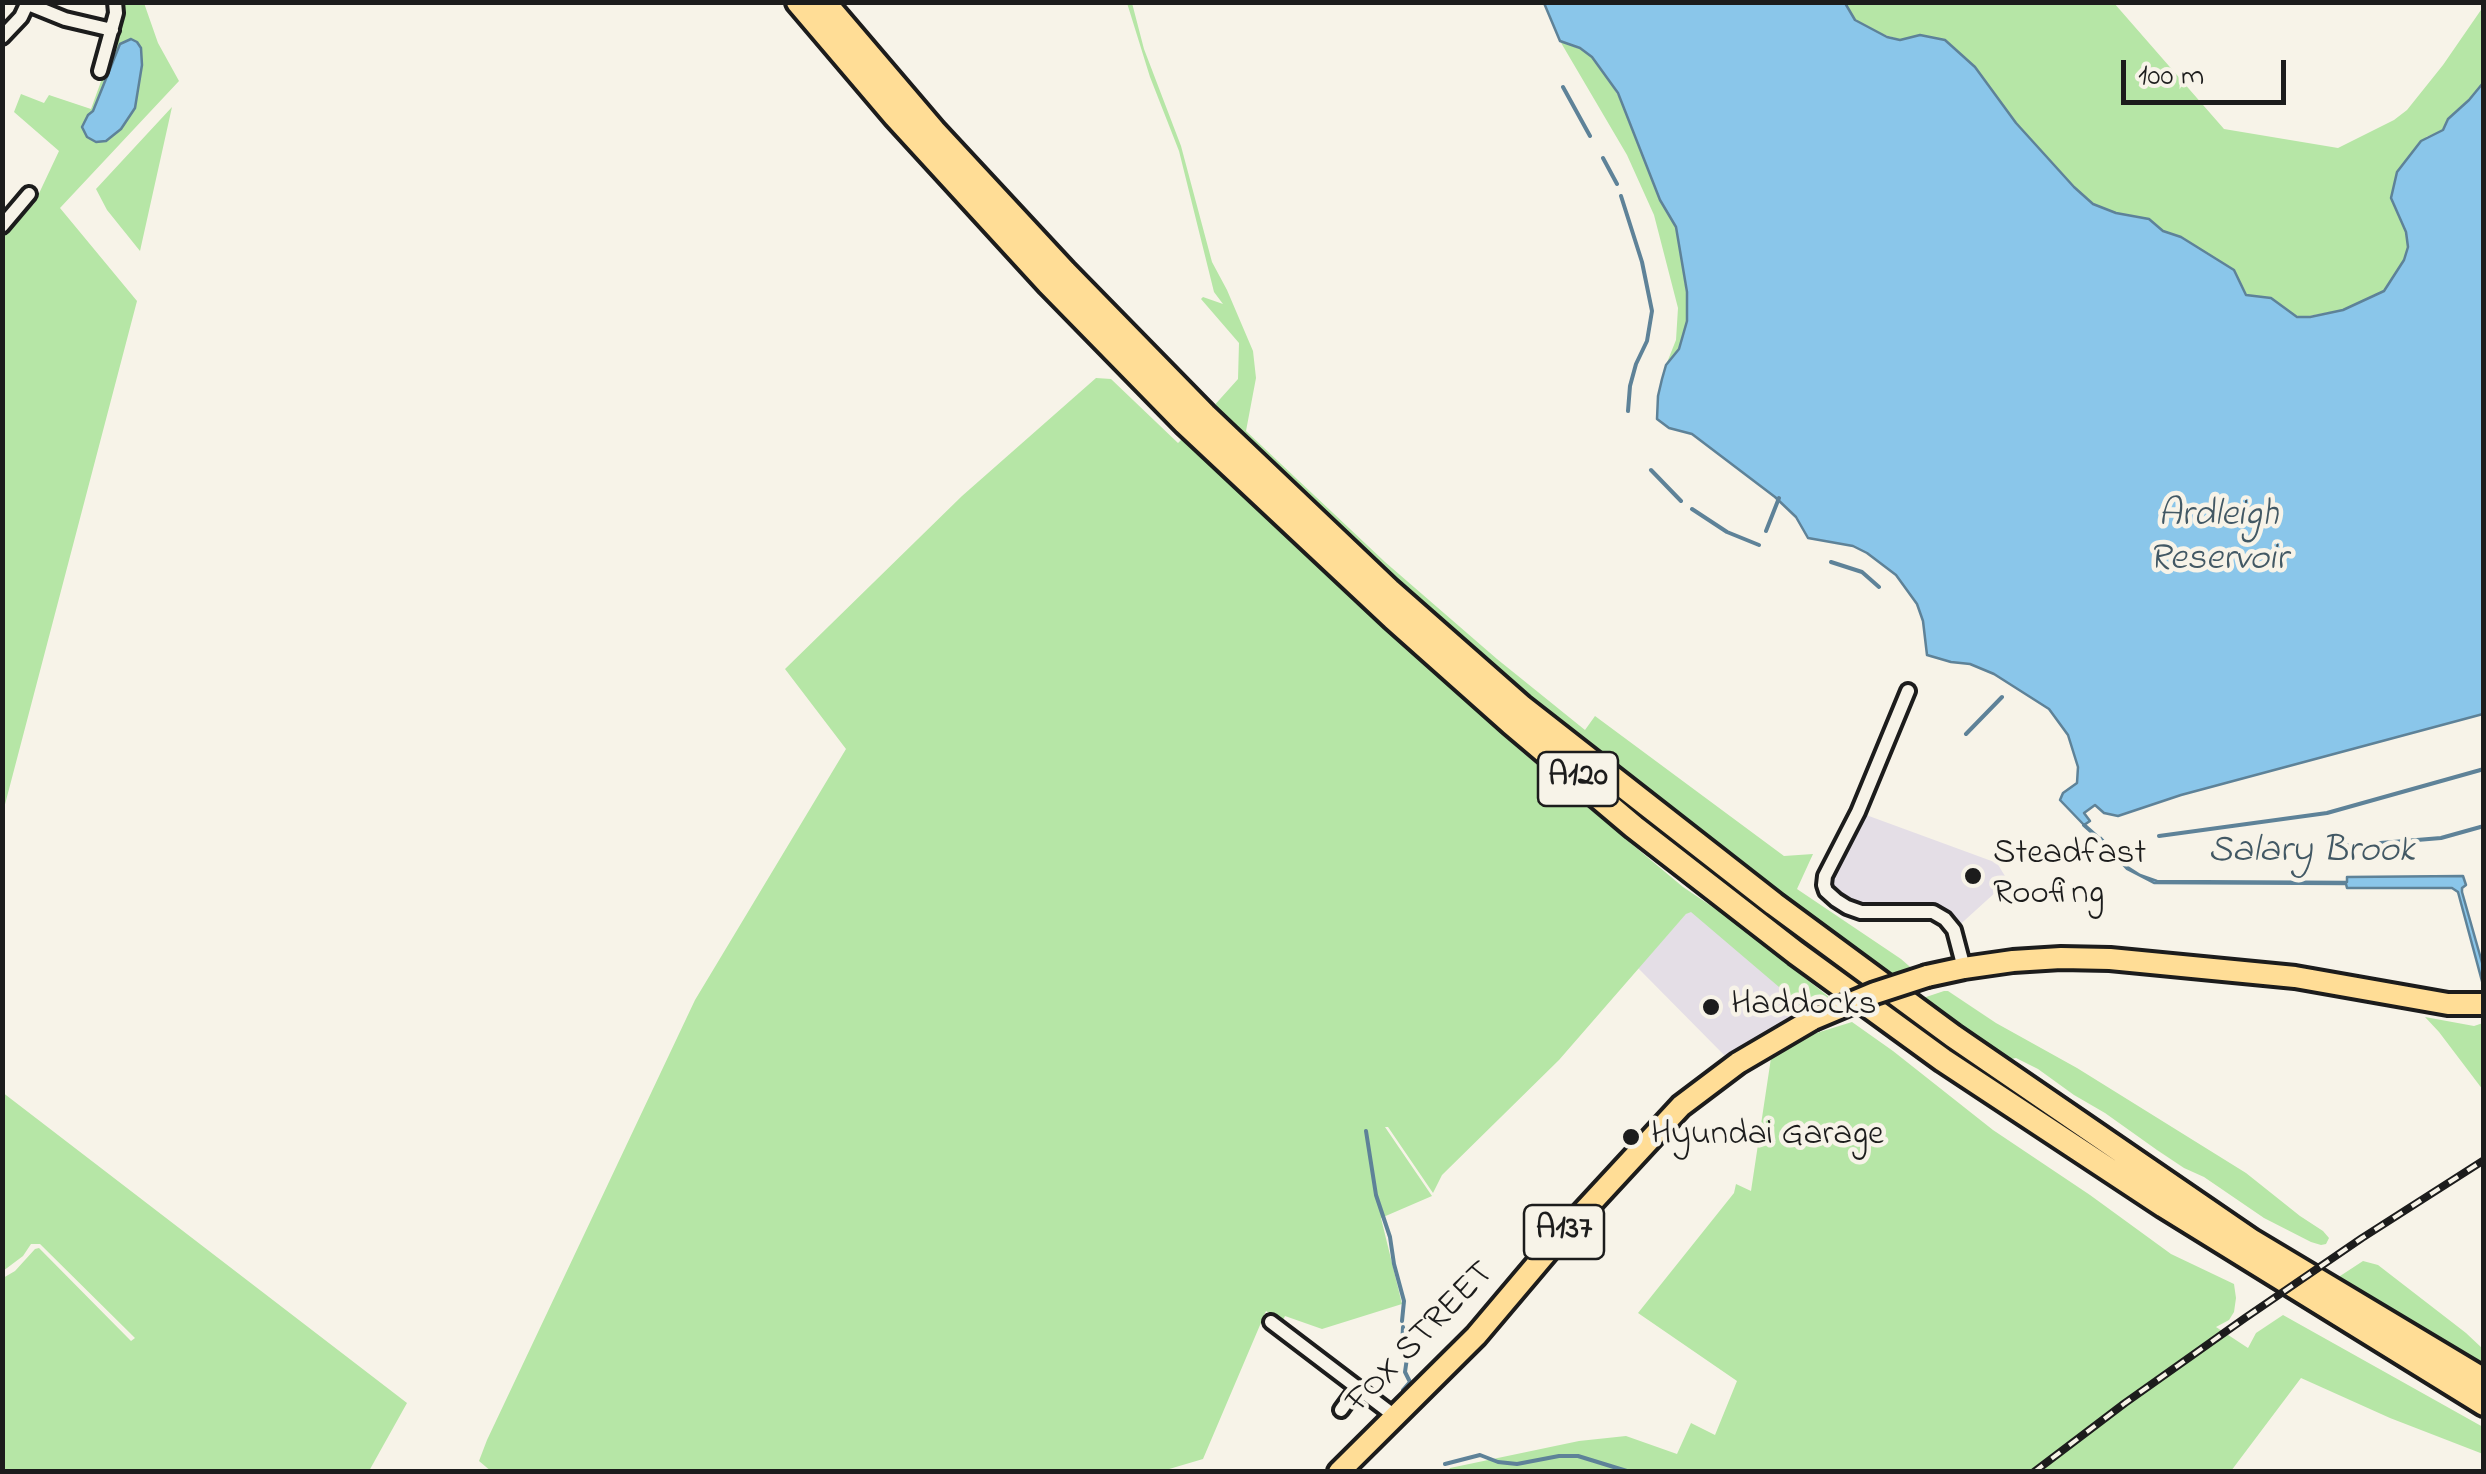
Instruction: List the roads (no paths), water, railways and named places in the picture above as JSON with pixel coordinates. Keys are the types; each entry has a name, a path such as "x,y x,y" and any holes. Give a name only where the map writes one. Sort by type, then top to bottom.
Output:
{"highway":[{"name":"A120","path":"798,2 1036,270 1186,423 1393,618 1634,827 1796,953 1943,1060 2164,1206 2484,1404"},
{"name":"A120","path":"824,2 934,131 1205,414 1390,590 1522,707 1774,904 1952,1036 2252,1241 2484,1380"}],"main road":[{"name":"A137","path":"1964,968 2037,959 2110,959 2282,975 2448,1004 2484,1004"},
{"name":"FOX STREET","path":"1339,1472 1388,1411 1476,1336 1558,1239 1681,1106 1738,1063 1813,1019 1875,993 1964,968"}],"street":[{"path":"100,71 116,2"},
{"path":"2,37 28,3 65,19 112,30"},
{"path":"2,226 30,194"},
{"path":"2,199 15,211"},
{"path":"1908,690 1824,885 1836,900 1861,912 1933,912 1945,919 1954,930 1964,968"},
{"path":"1271,1322 1388,1411"},
{"path":"1341,1410 1358,1388"}],"water":[{"name":"Ardleigh Reservoir","path":"1544,3 1845,3 1855,20 1887,37 1900,40 1920,35 1945,40 1975,67 2016,123 2093,204 2149,219 2163,231 2181,237 2234,270 2246,295 2271,298 2297,317 2343,310 2384,291 2408,247 2406,232 2391,198 2397,172 2421,141 2443,130 2448,119 2483,83 2483,714 2181,795 2118,816 2104,813 2095,805 2084,813 2090,821 2084,825 2060,800 2077,783 2078,767 2068,735 2049,709 1994,674 1970,664 1927,655 1917,604 1896,575 1853,546 1808,538 1796,517 1775,497 1692,434 1669,428 1657,419 1666,365 1679,349 1687,321 1687,292 1676,227 1660,200 1618,93 1592,57 1560,41"},
{"path":"131,39 141,48 142,65 135,108 121,129 106,141 96,142 87,137 82,127 93,111 120,44"},
{"path":"2101,838 2126,866 2157,881 2347,882 2347,877 2463,876 2466,885 2462,892 2483,966 2483,985 2458,892 2452,888 2154,883 2127,869"}],"waterway":[{"path":"1563,87 1590,136"},
{"path":"1603,158 1617,184"},
{"path":"1621,196 1642,262 1652,311 1647,341 1630,386 1628,411"},
{"path":"1651,470 1681,501"},
{"path":"1766,531 1779,498"},
{"path":"1692,509 1727,532 1759,545"},
{"path":"1831,562 1862,572 1879,587"},
{"path":"1966,734 2002,697"},
{"path":"2159,836 2327,813 2484,769"},
{"name":"Salary Brook","path":"2084,825 2103,842"},
{"path":"2332,847 2441,838 2484,826"},
{"path":"1366,1131 1376,1195 1404,1301 1402,1321"},
{"path":"1403,1327 1405,1372 1410,1382 1403,1390"},
{"path":"1366,1432 1383,1412"},
{"path":"1445,1464 1480,1455 1517,1464 1578,1456 1630,1472"}],"railway":[{"path":"2034,1472 2245,1318 2484,1160"}],"place":[{"name":"Steadfast Roofing","path":"1973,876"},
{"name":"Haddocks","path":"1711,1007"},
{"name":"Hyundai Garage","path":"1631,1137"}]}
